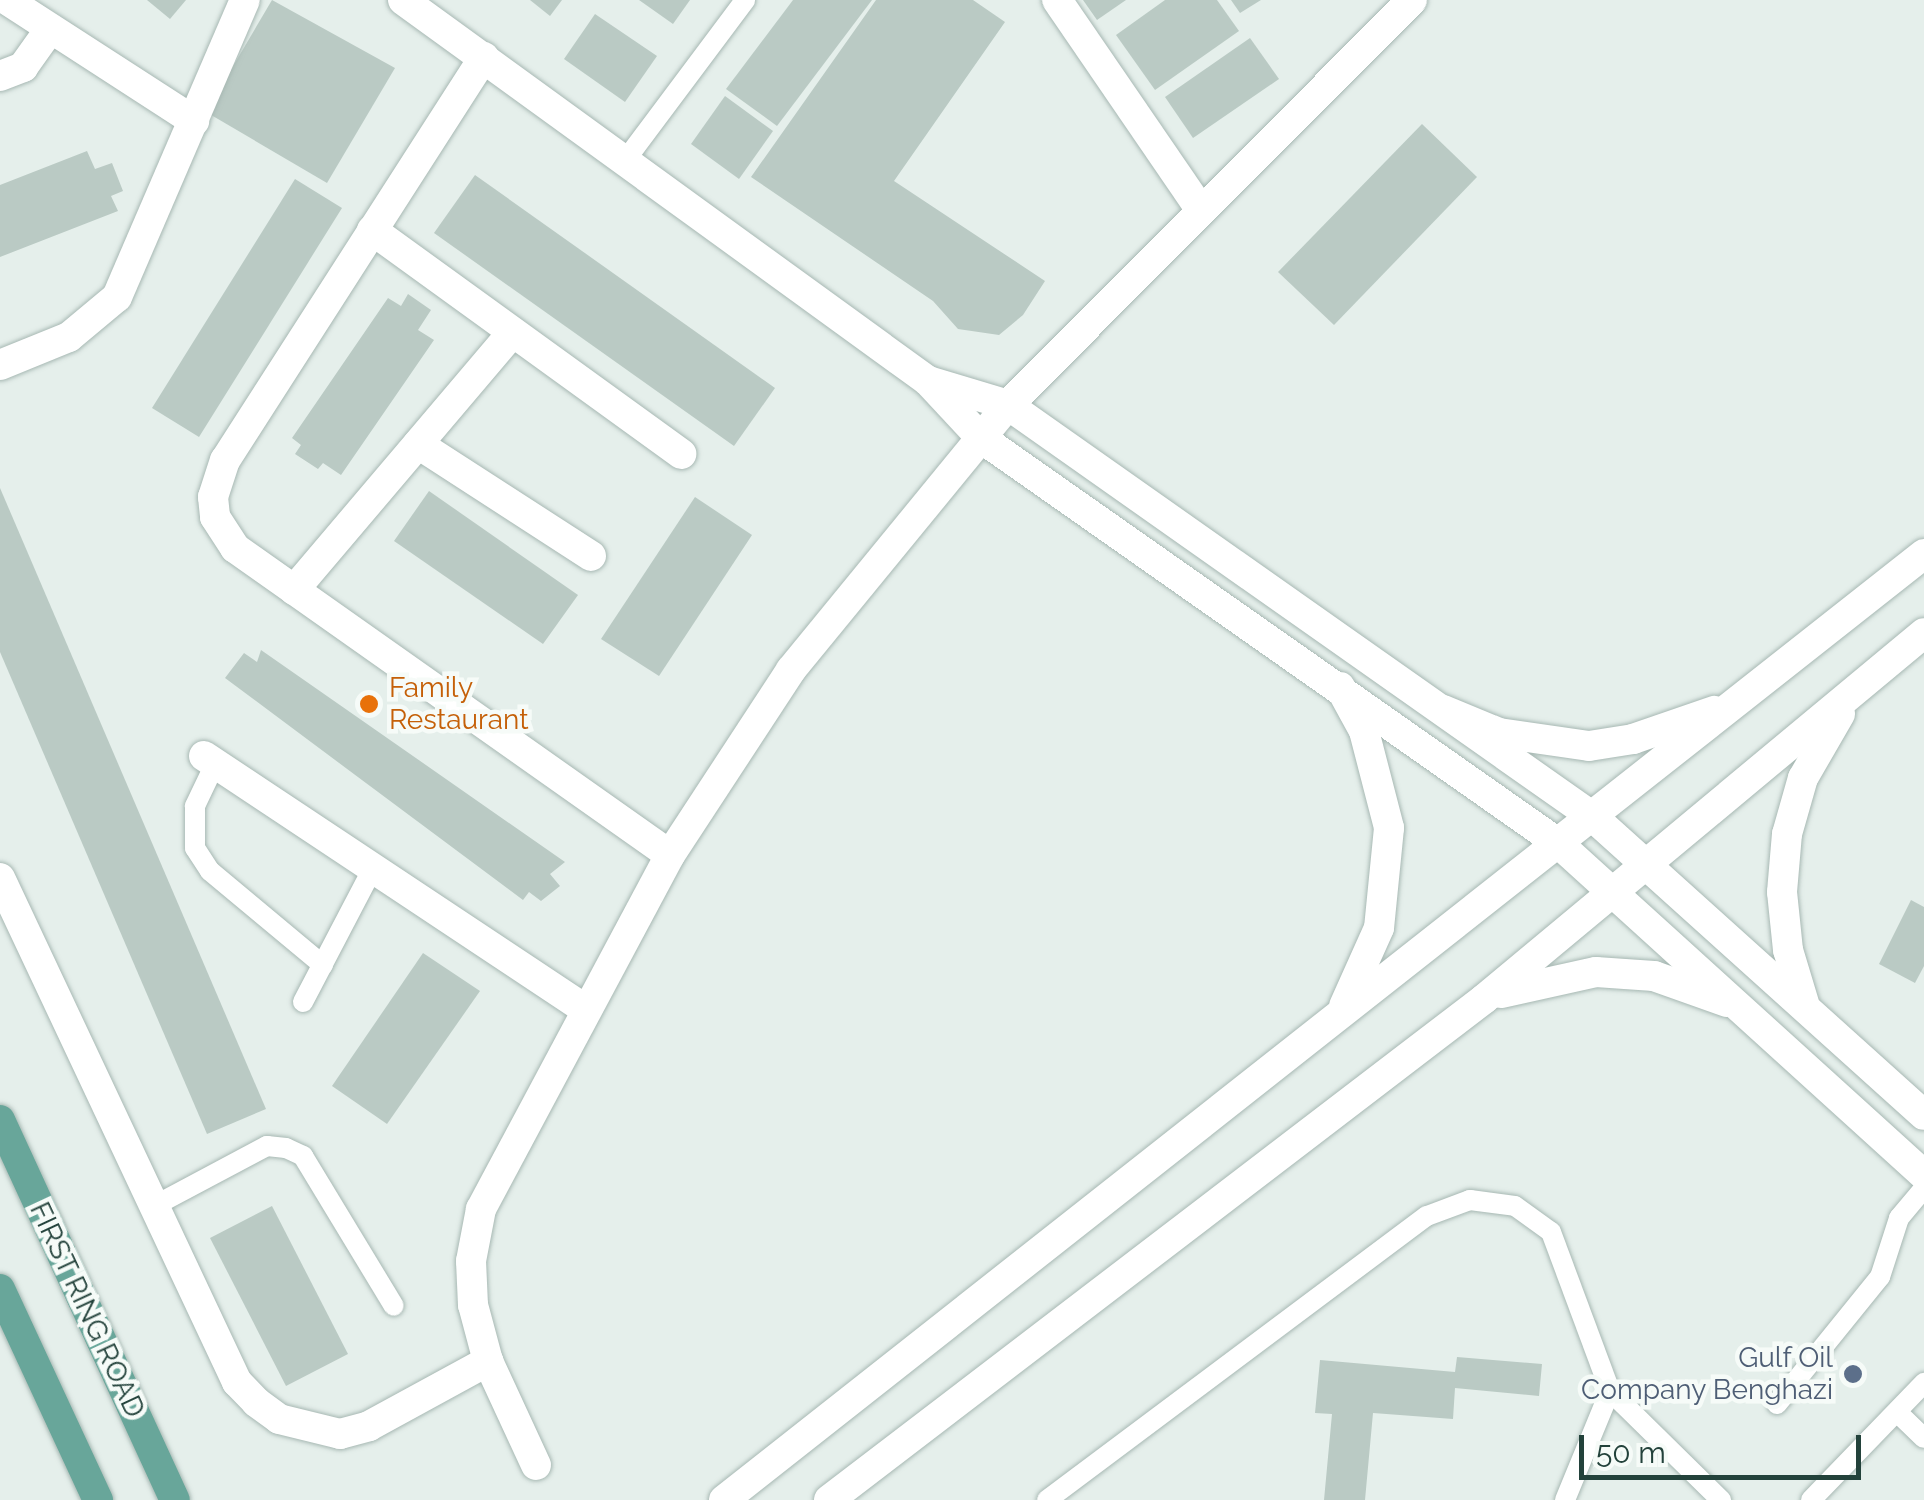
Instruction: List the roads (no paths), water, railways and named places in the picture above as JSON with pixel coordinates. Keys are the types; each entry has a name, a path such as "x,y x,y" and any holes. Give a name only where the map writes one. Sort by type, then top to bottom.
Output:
{"main road":[{"name":"FIRST RING ROAD","path":"0,1120 174,1497"},
{"path":"0,1289 98,1500"}],"street":[{"path":"7,0 194,121"},
{"path":"0,365 69,337 117,297 245,0"},
{"path":"403,0 627,158 928,381 981,438 1558,842 1761,1020 1924,1174"},
{"path":"1058,0 1200,210"},
{"path":"536,1465 488,1360 473,1305 472,1261 481,1209 583,1008 670,854 792,670 1008,404 1405,2"},
{"path":"0,76 24,67 50,29"},
{"path":"484,56 216,476 213,496 223,534 294,590 670,854"},
{"path":"372,230 682,454"},
{"path":"294,590 513,332"},
{"path":"928,381 1008,404 1593,817 1648,862 1924,1115"},
{"path":"418,444 591,556"},
{"path":"724,1500 1924,554"},
{"path":"830,1500 1484,1000 1924,633"},
{"path":"1804,1006 1788,950 1782,892 1787,834 1804,778 1830,726 1867,680"},
{"path":"1337,1019 1379,928 1388,862 1380,779 1340,688"},
{"path":"1442,710 1499,733 1589,746 1633,739 1736,704"},
{"path":"210,760 583,1008"},
{"path":"0,878 237,1382 279,1420 340,1434 488,1360"},
{"path":"1484,1000 1577,974 1654,976 1711,992 1761,1020"}],"lane":[{"path":"627,158 745,0"},
{"path":"210,760 194,806 195,848 210,871 323,965"},
{"path":"303,1002 373,868"},
{"path":"154,1206 267,1146 286,1148 303,1156 394,1306"},
{"path":"1778,1404 1880,1277 1899,1218 1924,1188"},
{"path":"1047,1500 1427,1216 1470,1200 1515,1206 1550,1232 1610,1391 1707,1496"},
{"path":"1811,1500 1924,1384"},
{"path":"1565,1500 1610,1391"},
{"path":"1897,1412 1924,1438"}],"place":[{"name":"Family Restaurant","path":"369,704"},
{"name":"Gulf Oil Company Benghazi","path":"1853,1374"}]}
